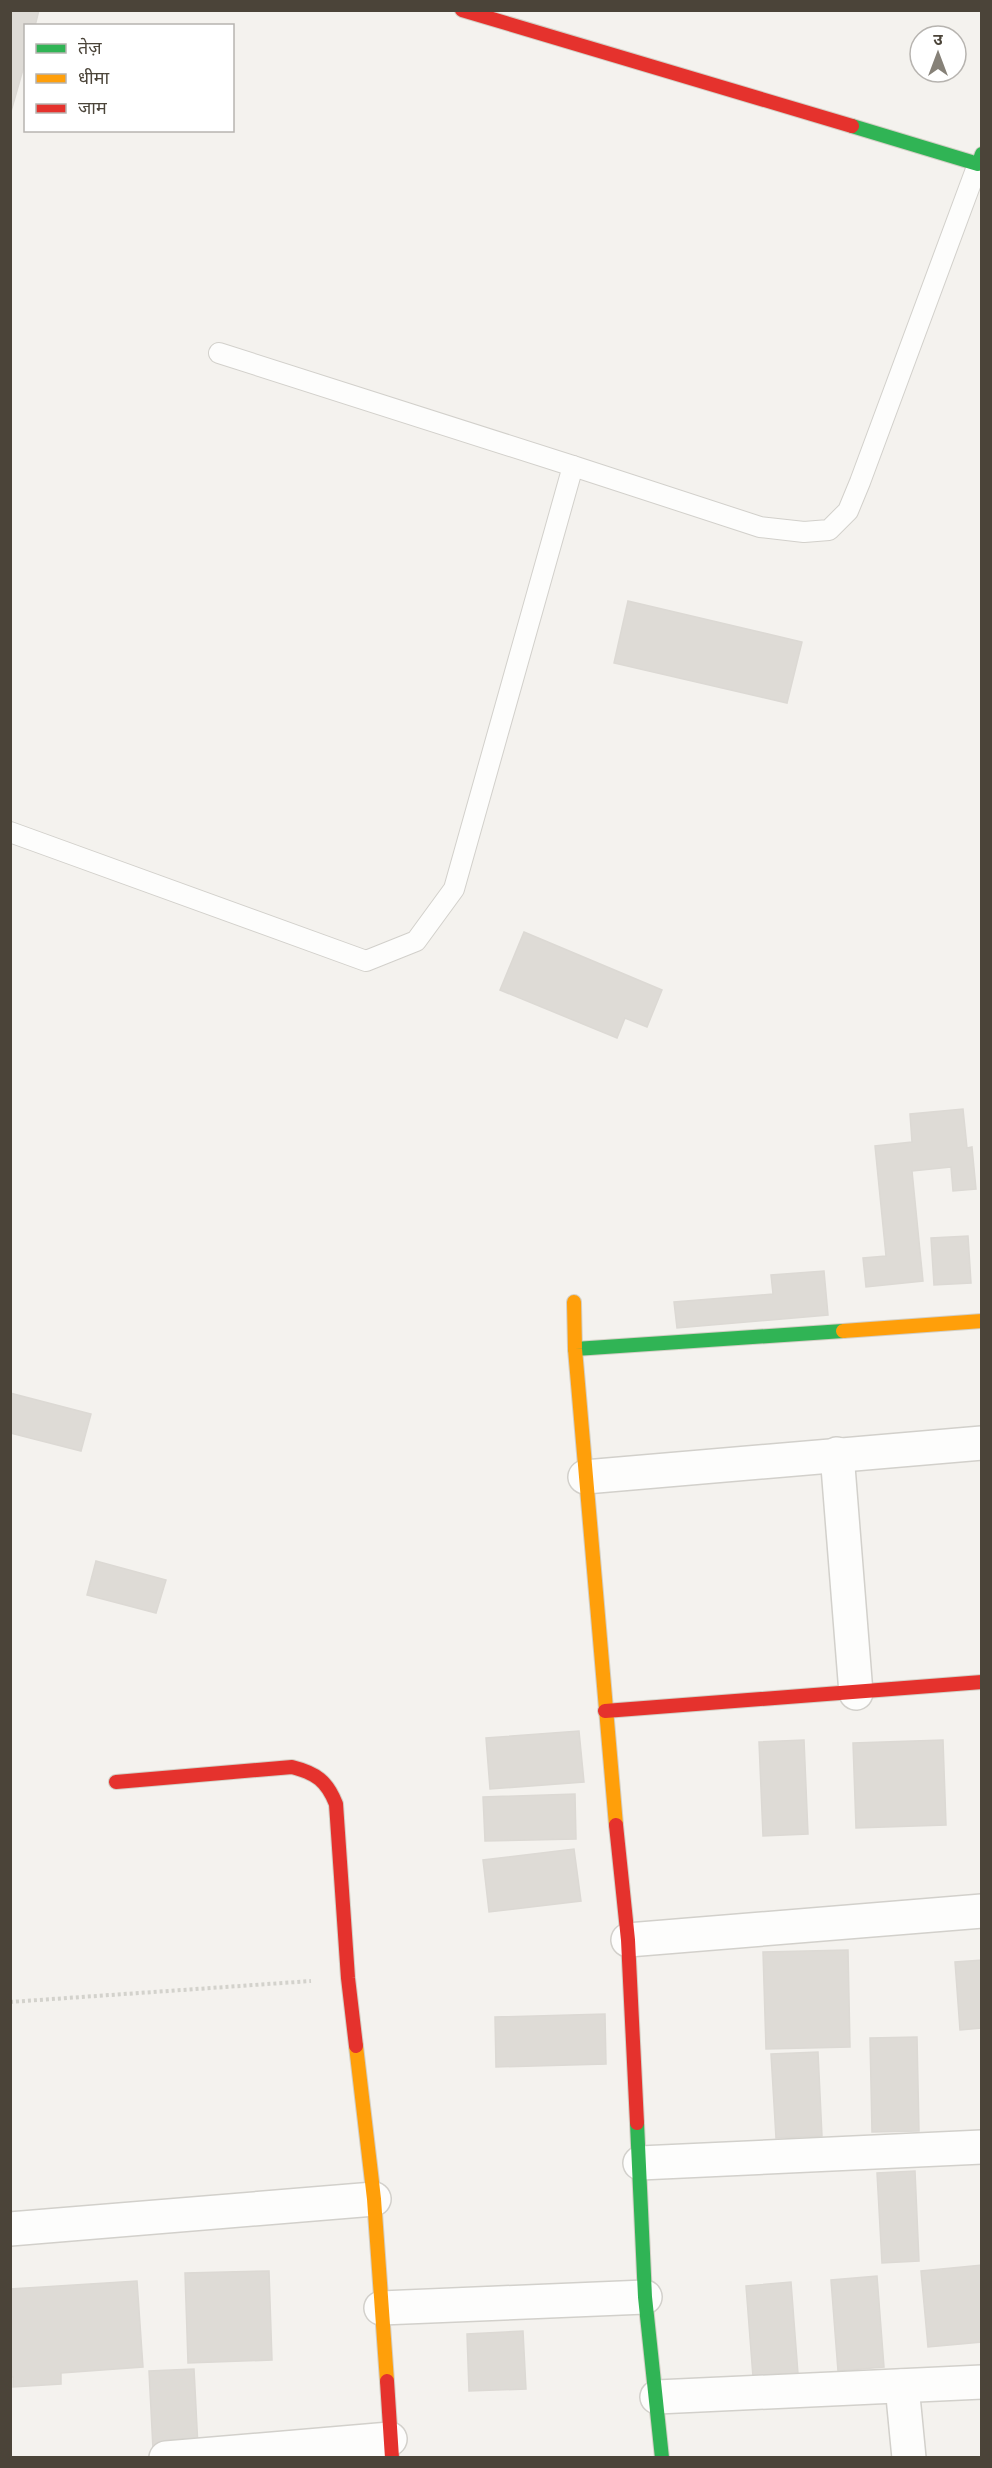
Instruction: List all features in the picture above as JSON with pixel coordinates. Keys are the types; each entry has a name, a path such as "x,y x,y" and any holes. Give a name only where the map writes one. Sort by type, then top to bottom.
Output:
{"street":[{"path":"462,10 980,159"},
{"path":"574,1302 575,1349 585,1477 628,1940 645,2296 662,2457"},
{"path":"575,1349 981,1321"},
{"path":"585,1477 981,1443"},
{"path":"837,1454 856,1693"},
{"path":"605,1711 981,1683"},
{"path":"116,1782 292,1767 311,1772 329,1785 337,1812 348,1978 374,2199 391,2448 166,2457"},
{"path":"628,1940 981,1911"},
{"path":"640,2163 981,2147"},
{"path":"10,2229 374,2199"},
{"path":"381,2308 645,2296"},
{"path":"657,2397 981,2382"},
{"path":"902,2386 909,2457"}],"lane":[{"path":"219,353 760,527 804,532 829,530 848,511 860,482 980,159"},
{"path":"10,832 366,961 416,941 454,889 573,466"}],"path":[{"path":"10,2002 348,1978"}],"building":[{"path":"10,10 39,10 36,24 24,24 24,66 10,115"},
{"path":"628,601 802,642 787,703 614,663"},
{"path":"524,932 662,990 647,1027 625,1018 617,1038 500,990"},
{"path":"963,1109 967,1148 972,1147 976,1189 953,1191 951,1167 912,1171 923,1281 866,1287 863,1258 886,1256 875,1146 912,1142 910,1114"},
{"path":"968,1236 971,1283 934,1285 931,1238"},
{"path":"824,1271 828,1315 677,1328 674,1302 773,1294 771,1275"},
{"path":"10,1393 91,1414 81,1451 10,1433"},
{"path":"96,1561 166,1580 156,1613 87,1595"},
{"path":"579,1731 584,1782 490,1789 486,1738"},
{"path":"804,1740 808,1834 763,1836 759,1742"},
{"path":"943,1740 946,1825 856,1828 853,1743"},
{"path":"575,1794 576,1839 485,1841 483,1797"},
{"path":"574,1849 581,1901 489,1912 483,1860"},
{"path":"848,1950 850,2047 766,2049 763,1952"},
{"path":"982,1960 982,2028 960,2030 955,1962"},
{"path":"605,2014 606,2064 496,2067 495,2017"},
{"path":"917,2037 919,2131 872,2132 870,2038"},
{"path":"818,2052 822,2136 776,2138 771,2054"},
{"path":"915,2171 919,2261 882,2263 877,2173"},
{"path":"982,2265 982,2342 928,2347 921,2271"},
{"path":"269,2271 272,2360 188,2363 185,2273"},
{"path":"877,2276 884,2367 838,2371 831,2280"},
{"path":"137,2281 143,2367 61,2373 61,2384 13,2387 13,2377 10,2377 10,2289"},
{"path":"791,2282 798,2374 753,2377 746,2286"},
{"path":"523,2331 526,2389 469,2391 467,2334"},
{"path":"194,2369 198,2447 153,2449 149,2371"}],"traffic: fast":[{"path":"852,126 978,164 982,154"},
{"path":"575,1349 843,1331"},
{"path":"637,2123 645,2297 662,2458"}],"traffic: slow":[{"path":"574,1302 575,1349 616,1825"},
{"path":"843,1331 982,1321"},
{"path":"356,2046 374,2199 387,2381"}],"traffic: jam":[{"path":"462,10 852,126"},
{"path":"605,1711 982,1682"},
{"path":"116,1782 292,1767 320,1779 329,1789 336,1804 348,1978 356,2046"},
{"path":"616,1825 628,1940 637,2123"},
{"path":"387,2381 392,2458"}]}
